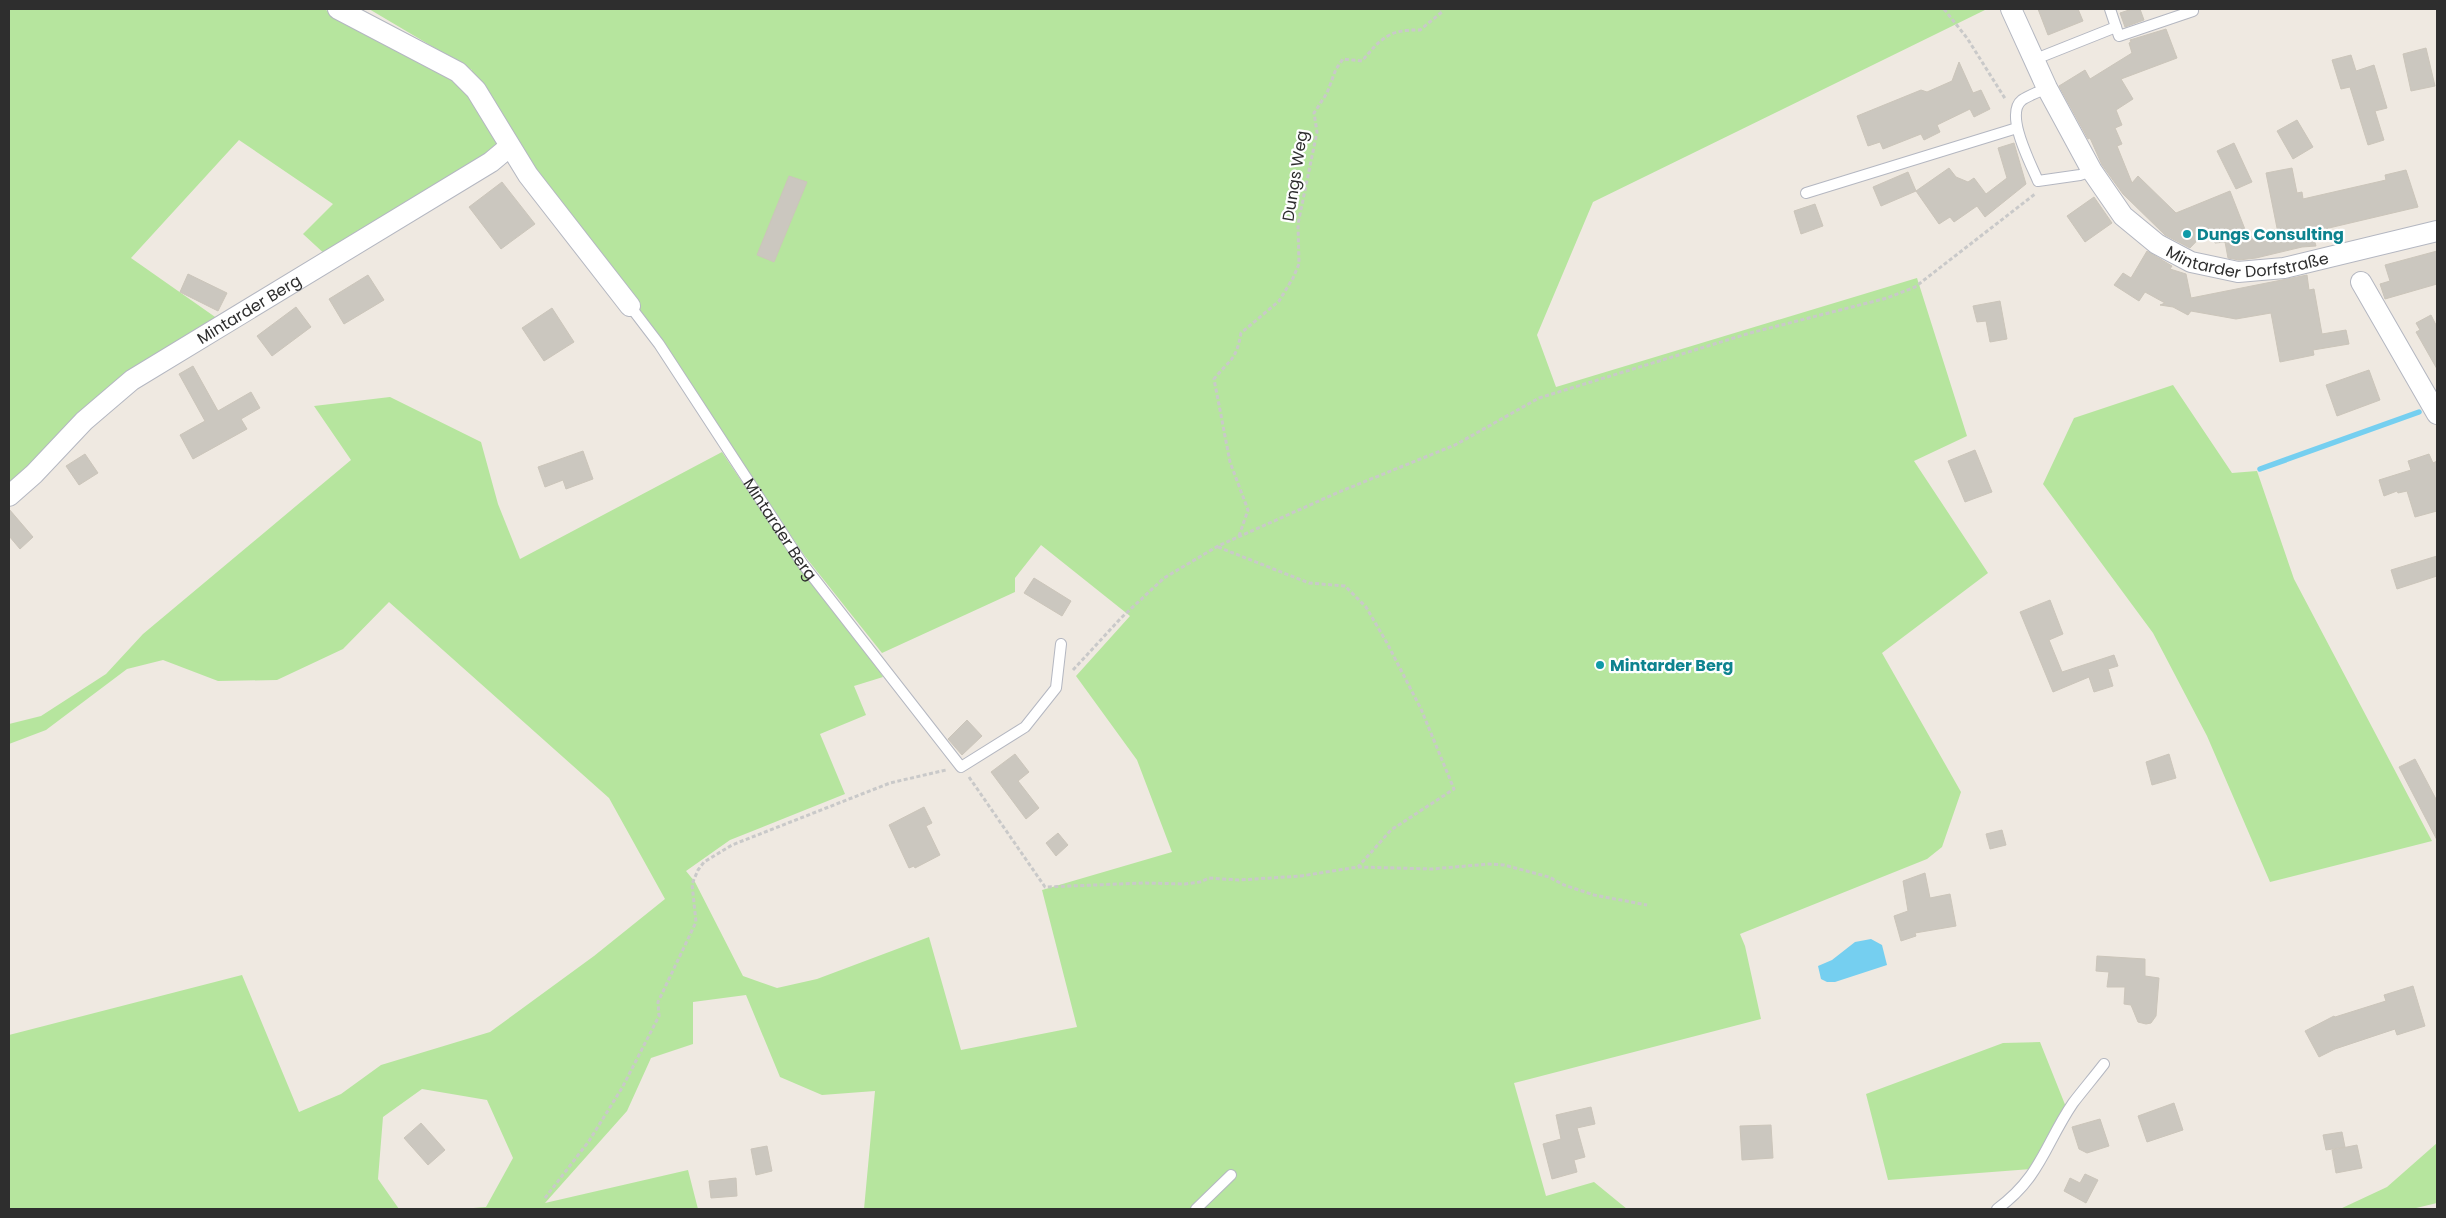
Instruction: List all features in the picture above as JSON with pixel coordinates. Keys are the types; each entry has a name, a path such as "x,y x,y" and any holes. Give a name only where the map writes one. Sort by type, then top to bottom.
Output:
{"street":[{"name":"Mintarder Berg","path":"338,9 458,72 476,90 509,147 528,175 630,306"},
{"name":"Mintarder Dorfstraße","path":"2011,9 2047,88 2092,170 2123,216 2157,244 2191,262 2238,272 2284,268 2437,231"},
{"name":"Mintarder Berg","path":"9,496 34,474 84,422 132,380 492,162 509,147"},
{"path":"2361,282 2437,414"}],"lane":[{"path":"2110,9 2119,36 2193,11"},
{"path":"2033,60 2116,27"},
{"path":"2047,88 2021,101 2014,113 2017,128 2038,181 2080,175 2092,170"},
{"path":"1806,193 2017,128"},
{"name":"Mintarder Berg","path":"630,306 660,344 802,562 961,767"},
{"path":"961,767 1025,727 1056,688 1061,644"},
{"path":"1997,1209 2012,1198 2032,1177 2072,1104 2104,1064"},
{"path":"1196,1209 1231,1175"}],"path":[{"name":"Dungs Weg","path":"1239,537 1248,510 1230,462 1214,379 1238,352 1241,333 1269,310 1286,292 1299,264 1298,224 1317,132 1314,113 1327,93 1336,69 1343,59 1362,60 1386,35 1404,30 1420,30 1442,12 1441,9"},
{"path":"1944,9 1967,38 2014,113"},
{"path":"1056,688 1121,618 1164,578 1218,546 1339,492 1455,445 1539,398 1750,333 1887,298 1915,287 2035,195 2038,181"},
{"path":"1218,546 1309,584 1346,586 1366,607 1421,709 1454,789 1391,830 1358,867"},
{"path":"545,1198 589,1141 622,1088 651,1035 659,1016 658,1002 696,922 692,884 704,862 732,844 890,783 961,767 1045,887 1144,883 1185,884 1200,882 1209,878 1239,880 1301,876 1358,867 1432,869 1504,865 1549,877 1564,885 1594,895 1647,905"}],"green space":[{"path":"9,9 324,9 461,81 472,70 369,9 1987,9 1593,202 1537,335 1556,387 1917,278 1967,436 1914,461 1988,573 1882,653 1961,792 1942,847 1927,859 1740,934 1745,946 1761,1019 1514,1083 1546,1196 1594,1182 1627,1209 864,1209 875,1091 822,1095 780,1077 746,995 693,1002 693,1044 651,1058 627,1111 545,1203 688,1170 698,1209 461,1209 486,1207 513,1158 487,1100 422,1089 383,1117 378,1179 399,1209 9,1209 9,1035 242,975 299,1112 341,1094 381,1065 490,1032 594,956 665,899 609,798 389,602 343,649 277,680 218,681 163,660 127,669 46,730 9,744 9,724 41,716 106,674 143,634 351,460 314,406 390,397 481,442 498,504 520,559 722,452 797,564 872,659 883,677 854,686 866,715 820,734 845,794 730,840 686,871 695,882 743,976 777,988 817,979 929,937 961,1050 1077,1027 1042,890 1172,852 1137,760 1076,676 1130,616 1041,545 1015,578 1015,592 882,653 804,555 731,447 663,341 511,139 328,257 303,234 333,204 239,140 131,258 218,319 9,485"},
{"path":"2173,385 2232,473 2257,471 2294,579 2432,841 2270,882 2207,736 2153,633 2043,484 2074,418"},
{"path":"2040,1042 2066,1107 2031,1169 1888,1180 1866,1094 2003,1043"},
{"path":"2437,1143 2437,1203 2412,1209 2340,1209 2387,1187"}],"water":[{"path":"1871,939 1882,945 1887,965 1835,982 1827,982 1821,979 1818,966 1832,960 1855,942"}],"building":[{"path":"2038,9 2078,9 2083,21 2048,35"},
{"path":"2132,9 2140,9 2144,20 2125,27 2120,13"},
{"path":"2166,29 2177,58 2121,79 2133,99 2116,110 2122,125 2115,128 2122,144 2117,146 2132,183 2138,176 2176,213 2230,191 2248,237 2278,233 2266,173 2292,168 2297,193 2302,192 2303,199 2386,180 2385,175 2406,170 2418,207 2312,232 2316,246 2302,247 2239,260 2228,258 2225,242 2215,243 2209,228 2190,248 2165,235 2123,194 2102,165 2090,138 2088,139 2059,86 2085,70 2090,79 2132,53 2130,40"},
{"path":"2426,48 2435,86 2411,91 2403,54"},
{"path":"2351,55 2356,71 2374,65 2387,108 2375,111 2384,140 2368,145 2350,87 2341,89 2332,60"},
{"path":"1959,62 1973,93 1981,90 1990,109 1974,117 1970,109 1937,125 1940,132 1924,140 1921,134 1883,149 1880,142 1868,146 1857,116 1921,90 1927,92 1952,81"},
{"path":"2297,120 2313,147 2293,159 2277,131"},
{"path":"2014,143 2026,184 1985,217 1977,206 1954,222 1950,217 1939,224 1916,191 1949,168 1956,177 1968,182 1974,178 1986,194 2007,178 1998,148"},
{"path":"2234,143 2252,182 2236,189 2217,151"},
{"path":"1908,172 1916,191 1881,206 1873,187"},
{"path":"789,176 807,182 774,262 757,255"},
{"path":"502,182 535,224 501,249 469,207"},
{"path":"2094,197 2112,223 2085,242 2067,216"},
{"path":"1815,204 1823,226 1801,234 1794,211"},
{"path":"2147,251 2172,266 2170,269 2186,274 2191,298 2307,275 2309,290 2314,289 2322,334 2346,330 2349,344 2313,350 2314,355 2280,362 2271,313 2236,319 2191,311 2188,315 2173,307 2160,305 2165,303 2145,292 2139,301 2114,285 2123,273 2131,278"},
{"path":"2437,251 2437,284 2385,299 2380,284 2390,281 2385,265"},
{"path":"188,274 227,293 218,311 180,292"},
{"path":"368,275 384,300 344,324 329,299"},
{"path":"2000,301 2007,339 1990,342 1986,321 1977,322 1973,306"},
{"path":"296,307 311,327 272,356 257,336"},
{"path":"552,308 574,342 544,361 522,328"},
{"path":"2431,315 2437,327 2437,369 2416,332 2420,330 2416,323"},
{"path":"193,366 218,411 251,392 260,408 241,419 247,429 193,459 180,435 205,421 179,374"},
{"path":"2369,370 2380,400 2337,416 2326,385"},
{"path":"1975,450 1992,492 1965,502 1948,461"},
{"path":"583,451 593,479 566,489 563,480 545,487 538,467"},
{"path":"85,454 98,473 79,485 66,466"},
{"path":"2429,454 2433,463 2437,461 2437,511 2415,517 2407,491 2398,493 2397,491 2384,496 2379,480 2411,470 2408,461"},
{"path":"9,509 33,537 20,549 9,536"},
{"path":"2437,556 2437,576 2397,589 2391,570"},
{"path":"1034,578 1071,601 1062,616 1024,593"},
{"path":"2050,600 2063,634 2049,640 2062,672 2114,655 2118,666 2108,669 2113,686 2094,692 2089,677 2053,692 2020,612"},
{"path":"967,720 982,736 962,755 948,739"},
{"path":"1015,754 1029,772 1018,781 1039,808 1026,819 991,772"},
{"path":"2169,754 2176,778 2152,785 2146,762"},
{"path":"2415,759 2437,801 2437,840 2399,767"},
{"path":"924,807 932,823 926,826 940,855 915,868 914,866 909,868 889,825"},
{"path":"2002,830 2006,845 1990,849 1986,834"},
{"path":"1058,833 1068,845 1056,856 1046,843"},
{"path":"1925,873 1930,898 1950,894 1956,926 1915,933 1916,936 1901,941 1894,916 1908,911 1903,881"},
{"path":"2097,956 2145,959 2145,976 2159,978 2156,1016 2151,1023 2138,1022 2131,1005 2124,1004 2125,987 2107,987 2109,972 2096,971"},
{"path":"2413,986 2425,1026 2397,1035 2395,1029 2335,1049 2319,1057 2305,1031 2334,1016 2386,1001 2384,995"},
{"path":"2174,1103 2183,1130 2147,1142 2138,1116"},
{"path":"1591,1107 1595,1124 1577,1128 1585,1157 1574,1160 1577,1172 1552,1179 1543,1144 1561,1139 1556,1115"},
{"path":"2100,1119 2109,1146 2087,1153 2079,1149 2072,1127"},
{"path":"421,1123 445,1150 428,1165 404,1138"},
{"path":"1771,1125 1773,1158 1742,1160 1740,1126"},
{"path":"2342,1132 2345,1147 2326,1150 2323,1135"},
{"path":"2357,1145 2362,1168 2336,1173 2332,1150"},
{"path":"767,1146 772,1171 756,1175 751,1149"},
{"path":"2085,1174 2098,1180 2086,1203 2064,1191 2070,1178 2080,1183"},
{"path":"736,1178 737,1196 711,1198 709,1181"}],"waterway":[{"path":"2260,469 2419,412"}],"place":[{"name":"Dungs Consulting","path":"2187,234"},
{"name":"Mintarder Berg","path":"1600,665"}]}
